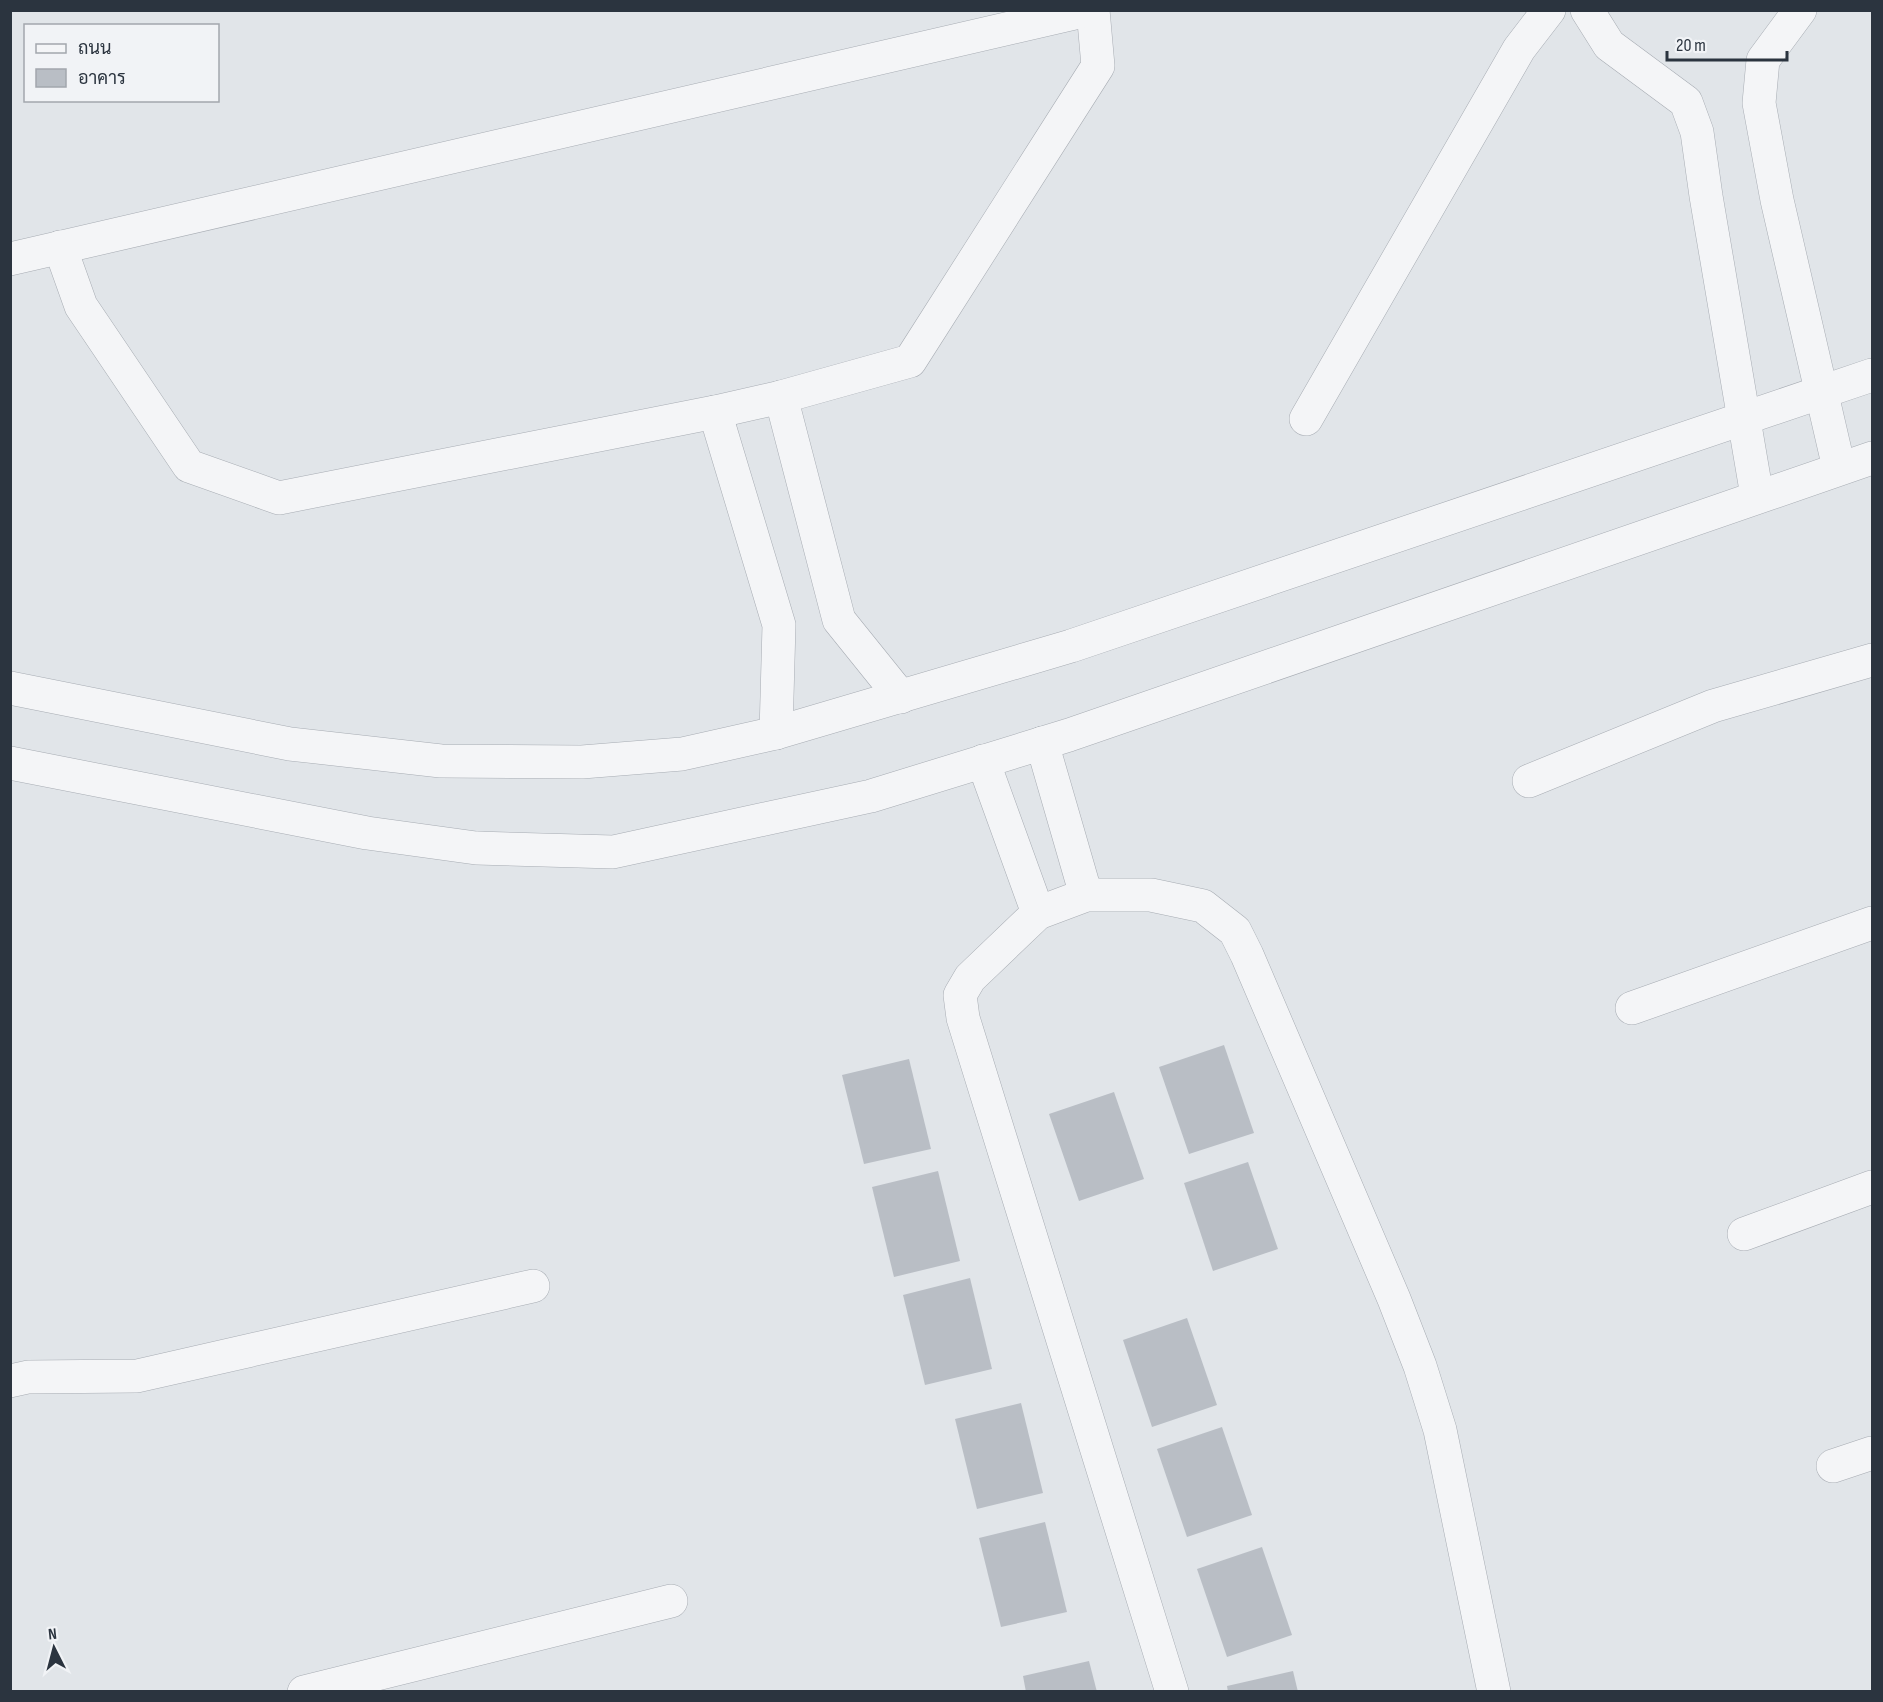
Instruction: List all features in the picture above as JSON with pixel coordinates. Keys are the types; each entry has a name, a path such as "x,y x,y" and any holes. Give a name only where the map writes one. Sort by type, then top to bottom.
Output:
{"street":[{"path":"10,259 1088,10"},
{"path":"60,247 81,306 189,466 279,498 781,397 910,361 1098,66 1093,10"},
{"path":"1306,419 1519,49 1549,10"},
{"path":"1587,10 1609,45 1686,102 1697,132 1757,496"},
{"path":"1800,10 1763,60 1759,103 1777,200 1839,468"},
{"path":"10,688 291,744 441,761 582,762 682,754 776,733 1071,646 1872,375"},
{"path":"781,397 839,620 901,697"},
{"path":"715,412 779,624 776,733"},
{"path":"10,764 367,833 476,848 613,852 871,796 1042,743 1872,458"},
{"path":"1529,781 1713,706 1872,660"},
{"path":"1042,743 1086,895"},
{"path":"983,761 1038,913"},
{"path":"1172,1692 963,1018 960,995 970,978 1038,913 1086,895 1151,895 1203,906 1235,931 1394,1299 1420,1366 1442,1440 1494,1692"},
{"path":"1632,1008 1872,923"},
{"path":"1744,1234 1872,1187"},
{"path":"10,1381 28,1377 137,1376 533,1286"},
{"path":"1833,1466 1872,1453"},
{"path":"304,1692 671,1601"}],"building":[{"path":"1224,1045 1254,1133 1189,1154 1159,1067"},
{"path":"909,1059 931,1149 864,1164 842,1075"},
{"path":"1114,1092 1144,1179 1079,1201 1049,1114"},
{"path":"1248,1162 1278,1249 1213,1271 1184,1183"},
{"path":"938,1171 960,1261 894,1277 872,1187"},
{"path":"970,1278 992,1369 925,1385 903,1295"},
{"path":"1187,1318 1217,1405 1152,1427 1123,1340"},
{"path":"1021,1403 1043,1493 977,1509 955,1419"},
{"path":"1222,1427 1252,1515 1187,1537 1157,1449"},
{"path":"1045,1522 1067,1612 1001,1627 979,1538"},
{"path":"1262,1547 1292,1635 1227,1657 1197,1569"},
{"path":"1089,1661 1097,1692 1026,1692 1023,1676"},
{"path":"1293,1671 1298,1692 1228,1692 1227,1686"}]}
